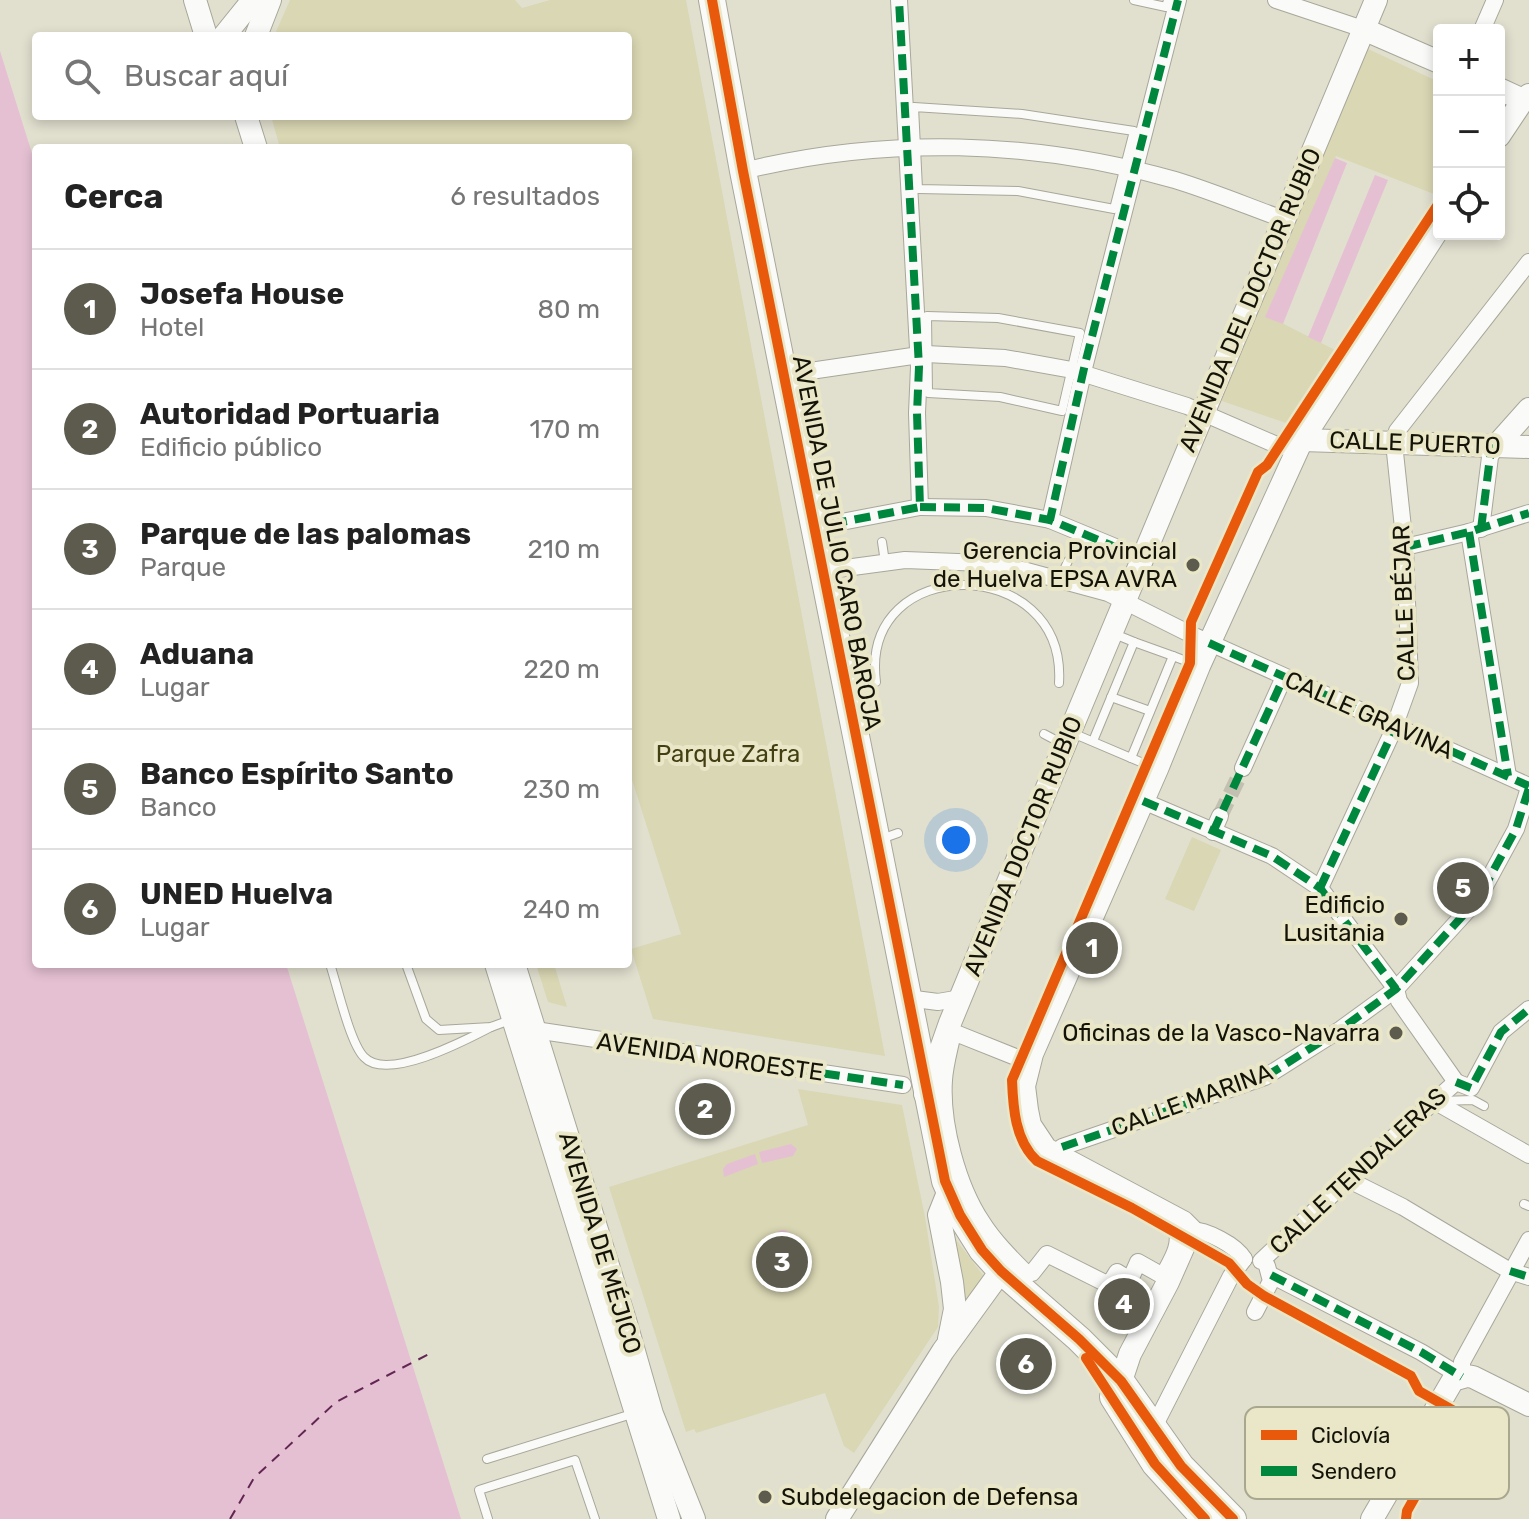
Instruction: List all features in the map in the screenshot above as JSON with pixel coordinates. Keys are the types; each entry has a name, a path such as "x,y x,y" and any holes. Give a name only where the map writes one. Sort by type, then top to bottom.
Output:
{"main road":[{"path":"195,0 205,32"},
{"path":"209,0 221,32"},
{"path":"225,32 253,0"},
{"path":"258,32 270,0"},
{"name":"AVENIDA DE JULIO CARO BAROJA","path":"712,0 823,571 887,837 907,998 914,1089 949,1190 968,1230 1001,1271 1065,1328 1110,1378"},
{"name":"AVENIDA DEL DOCTOR RUBIO","path":"1124,600 1376,0"},
{"path":"1363,29 1433,59"},
{"path":"1505,91 1526,98 1505,128"},
{"path":"232,120 240,144"},
{"path":"247,120 255,144"},
{"path":"1110,1378 1130,1354 1191,1230 1186,1224 1053,1154 1035,1136 1024,1086 1032,1054 1209,643 1300,444 1433,237"},
{"path":"1496,446 1529,409"},
{"name":"CALLE PUERTO","path":"1300,444 1529,447"},
{"name":"AVENIDA DOCTOR RUBIO","path":"914,1089 961,998 1124,600"},
{"name":"AVENIDA DE MÉJICO","path":"498,968 522,1028 625,1320 652,1414 694,1519"},
{"name":"AVENIDA DE MÉJICO","path":"514,968 522,1028 669,1519"},
{"path":"943,1351 953,1325 955,1309 939,1215 949,1190"},
{"path":"837,1519 943,1351 1001,1271"},
{"path":"1437,1407 1453,1380 1462,1377 1481,1381 1529,1405"},
{"path":"1110,1378 1153,1426 1181,1466 1233,1519"},
{"path":"1110,1378 1155,1464 1205,1519"},
{"path":"1372,1519 1384,1499"}],"street":[{"path":"899,0 911,146 922,354 920,507"},
{"path":"1050,520 1077,372 1129,168 1178,0"},
{"path":"1276,0 1363,29"},
{"path":"1485,24 1495,0"},
{"path":"743,171 834,154 911,146 987,148 1060,155 1129,168 1177,181 1283,219"},
{"path":"1394,443 1397,431 1529,262"},
{"path":"783,375 922,354 1005,358 1077,372 1203,412 1279,446 1300,444"},
{"name":"CALLE BÉJAR","path":"1320,888 1395,727 1410,683 1405,547 1394,443"},
{"path":"1496,446 1490,457 1475,530 1508,776"},
{"path":"831,524 920,507 986,508 1050,520 1142,558"},
{"path":"1405,547 1529,513"},
{"name":"CALLE GRAVINA","path":"823,571 905,560 984,563 1060,579 1124,600 1139,611 1529,787"},
{"path":"1243,768 1284,677"},
{"name":"CALLE MARINA","path":"1062,1147 1265,1077 1341,1029 1396,989 1478,899 1516,829 1529,787"},
{"path":"1143,801 1217,824 1320,888 1396,989 1399,1001 1456,1082"},
{"path":"907,998 938,1002 961,998"},
{"name":"CALLE TENDALERAS","path":"1266,1268 1349,1180 1434,1101 1456,1082 1471,1088 1501,1032 1529,1009"},
{"name":"AVENIDA NOROESTE","path":"522,1028 914,1089"},
{"path":"953,1032 1023,1060 1017,1087 1019,1112 1036,1151 1176,1227 1180,1237 1178,1246 1163,1276 1138,1262 1130,1280 1117,1272 1109,1285 1047,1254 1032,1273 1027,1274 982,1222 958,1168 944,1111 944,1078 953,1032"},
{"path":"1434,1101 1529,1155"},
{"path":"1349,1180 1403,1207 1510,1271 1518,1271 1529,1277"},
{"path":"1191,1230 1202,1231 1235,1249 1244,1259 1266,1268 1462,1377"},
{"path":"1462,1377 1462,1362 1529,1240"},
{"path":"1153,1426 1231,1276 1244,1259"},
{"path":"1255,1312 1268,1289 1266,1268"}],"lane":[{"path":"1134,0 1166,7 1168,0"},
{"path":"914,107 1022,114 1134,131 1129,168 1114,209 1018,191 918,189 911,146 914,107"},
{"path":"927,316 998,318 1080,333 1077,372 1062,411 1000,397 928,393 922,354 927,316"},
{"path":"882,542 885,563"},
{"path":"1060,579 1068,561"},
{"path":"876,682 878,640 890,617 908,602 946,585 981,585 1028,606 1054,643 1060,662 1059,683"},
{"path":"1111,632 1199,666"},
{"path":"1093,741 1134,642"},
{"path":"1131,758 1173,656"},
{"path":"1111,697 1150,711"},
{"path":"1044,734 1093,741 1157,769"},
{"path":"331,968 353,1037 359,1051 369,1061 400,1064 459,1044 491,1027"},
{"path":"407,968 422,1010 432,1026 445,1031 522,1028"},
{"path":"1434,1101 1473,1100 1484,1106"},
{"path":"487,1459 636,1413"},
{"path":"488,1519 479,1490 575,1460 595,1519"}],"green space":[{"name":"Parque Zafra","path":"290,0 515,0 522,8 550,0 686,0 885,1056 653,1019 632,952 632,949 681,934 632,780 632,144 279,144 272,120 632,120 632,32 276,32"},
{"path":"1366,48 1433,79 1433,194 1336,156 1270,317 1339,352 1292,425 1219,400"},
{"path":"1192,837 1221,850 1194,911 1165,899"},
{"path":"537,968 555,968 567,1007 548,1002"},
{"path":"798,1089 902,1105 925,1217 939,1307 938,1327 854,1453 844,1446 825,1393 696,1433 694,1429 686,1432 609,1187 808,1125"},
{"path":"948,1229 985,1278 960,1317"}],"shaded area":[{"path":"0,51 32,153 32,968 287,968 461,1519 0,1519"},
{"path":"1335,158 1347,163 1283,324 1265,317"},
{"path":"1375,175 1388,180 1321,343 1308,337"},
{"path":"791,1144 797,1149 793,1156 762,1163 759,1152"},
{"path":"755,1154 758,1164 724,1177 723,1169 727,1164"},
{"path":"783,1230 792,1239 783,1248 774,1239"}],"ferry route":[{"path":"230,1519 254,1478 336,1402 429,1354"}],"tunnel":[{"path":"1220,816 1243,768"}],"marked path":[{"path":"831,524 920,507 919,367 899,0"},
{"path":"1142,558 1050,520 1085,364 1178,0"},
{"path":"1481,529 1490,457 1496,446"},
{"path":"920,507 986,508 1050,520"},
{"path":"1405,547 1469,532 1529,513"},
{"path":"1469,532 1508,776"},
{"path":"1209,643 1529,786"},
{"path":"1213,832 1284,677"},
{"path":"1320,888 1395,727"},
{"path":"1062,1147 1265,1077 1341,1029 1396,989 1478,899 1516,829 1529,788"},
{"path":"1143,801 1272,856 1320,888 1396,989"},
{"path":"1456,1082 1471,1088 1501,1032 1529,1009"},
{"path":"800,1070 903,1085"},
{"path":"1510,1271 1529,1277"},
{"path":"1271,1275 1421,1352 1462,1377"}],"cycle path":[{"path":"712,0 743,171 945,1181 960,1215 982,1250 1121,1381 1181,1466 1233,1519"},
{"path":"1433,212 1267,465 1258,472 1191,622 1190,663 1012,1080 1020,1134 1037,1161 1132,1208 1229,1263 1247,1284 1264,1296 1411,1376 1419,1391 1447,1407"},
{"path":"1086,1358 1155,1464 1205,1519"},
{"path":"1406,1519 1414,1499"}],"place":[{"name":"Gerencia Provincial de Huelva EPSA AVRA","path":"1193,565"},
{"name":"Banco Espírito Santo","path":"1463,888"},
{"name":"Edificio Lusitania","path":"1401,919"},
{"name":"Josefa House","path":"1092,948"},
{"name":"Oficinas de la Vasco-Navarra","path":"1396,1033"},
{"name":"Autoridad Portuaria","path":"705,1109"},
{"name":"Parque de las palomas","path":"782,1262"},
{"name":"Aduana","path":"1124,1304"},
{"name":"UNED Huelva","path":"1026,1364"},
{"name":"Subdelegacion de Defensa","path":"765,1497"}]}
